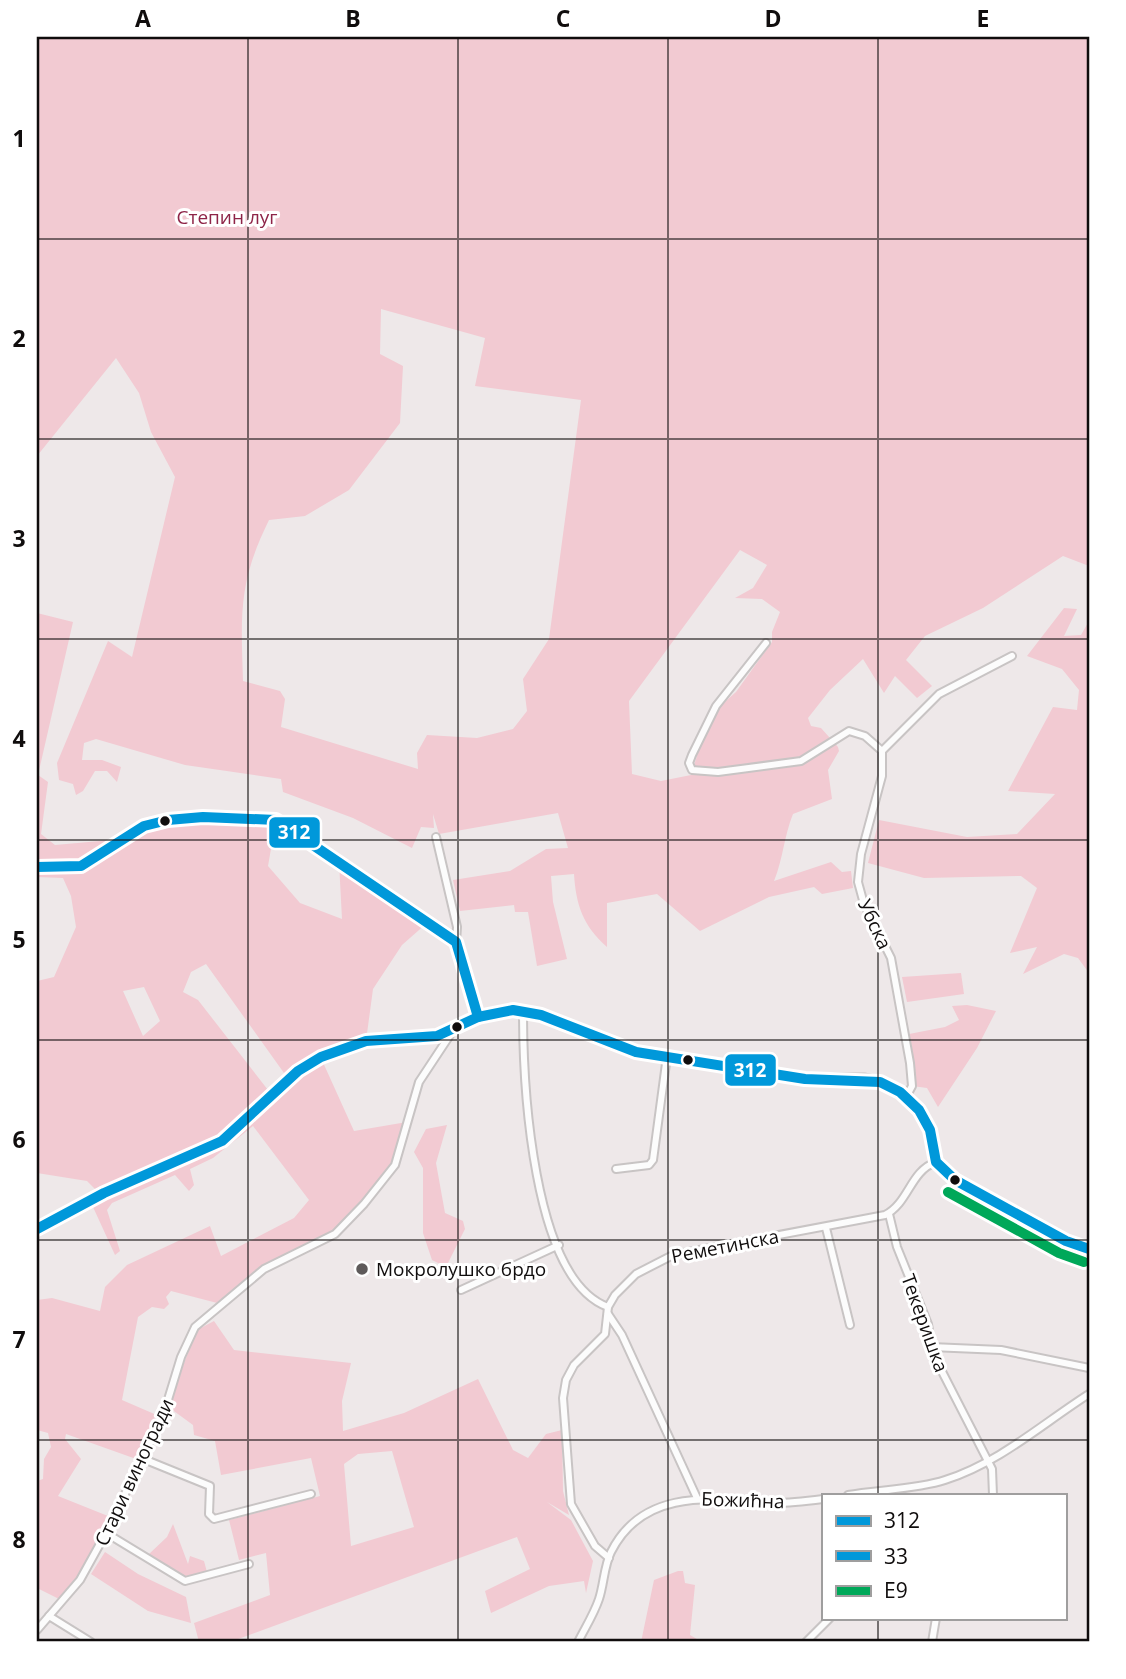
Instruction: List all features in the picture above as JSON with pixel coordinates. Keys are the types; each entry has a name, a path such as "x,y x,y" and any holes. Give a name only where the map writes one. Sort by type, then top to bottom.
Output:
{"street":[{"path":"766,643 716,705 689,763 692,770 718,772 793,763 809,757 837,736 849,732 865,736 883,751 939,694 1013,656"},
{"name":"Убска","path":"883,751 882,776 861,854 858,881 864,904 891,958 912,1087 906,1097"},
{"path":"37,867 81,866 104,854 144,826 168,820 203,817 276,820 456,942"},
{"path":"436,837 457,927 456,942 478,1017 523,1011 550,1018 620,1048 805,1079 865,1079 886,1085 906,1097 928,1124 936,1162 949,1176 1066,1241 1089,1249"},
{"path":"523,1011 525,1089 533,1160 545,1207 576,1280 608,1311 622,1335 697,1498"},
{"name":"Стари виногради","path":"37,1630 80,1580 106,1533 163,1416 179,1363 195,1327 261,1271 335,1234 364,1204 395,1165 419,1082 454,1031 478,1017"},
{"path":"37,1229 104,1193 222,1141 298,1071 321,1057 366,1041 411,1039 454,1031"},
{"path":"617,1170 649,1165 653,1160 667,1056"},
{"path":"888,1214 898,1207 922,1170 936,1162"},
{"name":"Реметинска","path":"609,1558 595,1546 571,1504 569,1445 563,1398 566,1380 574,1365 605,1335 608,1311 631,1278 666,1257 888,1214"},
{"name":"Текеришка","path":"888,1214 897,1247 926,1317 931,1347 939,1369 989,1462 994,1476 993,1494"},
{"path":"826,1228 849,1325"},
{"path":"461,1290 559,1245"},
{"path":"931,1347 1001,1350 1089,1368"},
{"path":"855,1494 941,1481 989,1462 1089,1394"},
{"path":"141,1458 210,1486 209,1514 214,1519 311,1494"},
{"name":"Божићна","path":"578,1642 598,1601 609,1558 619,1540 646,1516 669,1503 697,1498 779,1503 822,1499"},
{"path":"106,1533 185,1581 248,1564"},
{"path":"49,1616 91,1642"},
{"path":"806,1642 828,1620"},
{"path":"932,1642 936,1620"}],"green space":[{"name":"Степин луг","path":"37,37 1089,37 1089,566 1063,556 983,608 925,636 906,660 932,686 917,698 895,676 884,693 863,659 830,690 808,718 811,726 821,728 838,747 839,751 828,770 832,799 793,814 774,881 831,862 842,872 851,871 853,888 822,894 814,887 769,897 700,931 657,894 607,903 607,947 592,931 582,914 574,874 551,876 553,902 567,959 537,966 528,912 515,912 514,905 460,911 453,880 510,871 546,849 568,848 558,813 439,834 433,814 434,828 421,827 412,848 353,818 283,792 281,779 185,765 96,739 84,743 82,760 102,760 121,767 117,782 107,771 95,771 83,791 76,795 73,784 59,780 57,763 108,641 132,657 175,477 151,432 139,393 116,358 37,456","holes":["381,309 485,338 475,386 581,400 549,639 523,679 527,711 513,729 477,738 427,735 417,753 418,769 281,727 285,699 280,691 243,681 244,599 252,562 269,520 305,516 349,490 400,423 403,366 380,354","740,550 767,565 753,588 735,598 762,599 780,612 772,632 772,642 736,692 719,707 701,743 691,775 661,781 632,774 629,701"]},
{"path":"1064,608 1077,609 1064,636 1081,635 1089,621 1089,973 1078,958 1064,954 1023,974 1037,947 1010,953 1037,888 1021,876 924,878 868,863 879,820 967,837 1017,834 1055,794 1008,791 1053,707 1077,710 1079,690 1062,669 1027,656"},
{"path":"37,613 73,622 38,775 48,782 41,834 55,845 111,840 105,852 154,823 276,820 268,866 300,903 342,919 339,862 427,923 402,945 373,989 366,1041 321,1058 354,1131 407,1122 394,1162 338,1235 279,1261 221,1304 171,1291 166,1297 169,1304 164,1309 152,1307 138,1317 122,1400 159,1416 139,1460 66,1434 65,1439 81,1459 58,1496 113,1518 83,1576 63,1601 37,1588 37,1481 43,1479 44,1459 51,1447 48,1433 37,1430 37,1300 52,1298 100,1311 105,1287 127,1265 210,1226 221,1256 294,1218 309,1200 253,1126 213,1158 190,1169 194,1185 189,1191 175,1175 112,1203 107,1210 120,1251 115,1255 93,1207 97,1191 87,1181 37,1173 37,981 54,977 76,927 71,896 63,878 37,877","holes":["206,964 284,1073 268,1090 198,1000 183,992 191,972","144,987 160,1021 143,1036 123,991"]},
{"path":"961,973 964,994 907,1002 902,977"},
{"path":"967,1005 996,1011 977,1048 938,1107 927,1088 912,1086 904,1035 945,1027 959,1020 952,1006"},
{"path":"447,1125 436,1163 445,1213 463,1221 465,1229 446,1267 432,1260 423,1233 423,1168 414,1152 426,1129"},
{"path":"214,1321 234,1350 351,1363 342,1401 343,1431 404,1413 478,1379 513,1450 528,1458 546,1434 562,1430 563,1491 569,1515 547,1502 571,1520 593,1561 586,1593 584,1581 549,1586 491,1613 485,1591 530,1569 517,1537 230,1642 199,1642 194,1623 270,1595 266,1553 239,1560 229,1520 320,1496 311,1458 221,1475 215,1441 194,1435 193,1425 167,1406 197,1330","holes":["392,1451 414,1527 351,1546 344,1464 358,1454"]},
{"path":"173,1524 188,1564 190,1556 204,1561 208,1576 187,1581 148,1555 167,1537"},
{"path":"105,1552 138,1574 186,1597 191,1623 148,1611 91,1574"},
{"path":"683,1571 685,1583 695,1585 690,1635 702,1642 641,1642 654,1580"}],"transit line":[{"name":"312","path":"37,867 81,866 144,826 168,820 203,817 276,820 456,942 478,1017"},
{"name":"312","path":"37,1229 104,1193 222,1141 298,1071 321,1057 366,1041 437,1036 478,1017 513,1010 541,1015 636,1052 805,1079 880,1082 900,1092 919,1110 930,1130 936,1162 955,1180"},
{"name":"33","path":"955,1180 1066,1241 1089,1249"},
{"name":"E9","path":"948,1192 1059,1253 1084,1262"}],"place":[{"name":"Мокролушко брдо","path":"362,1269"}]}
